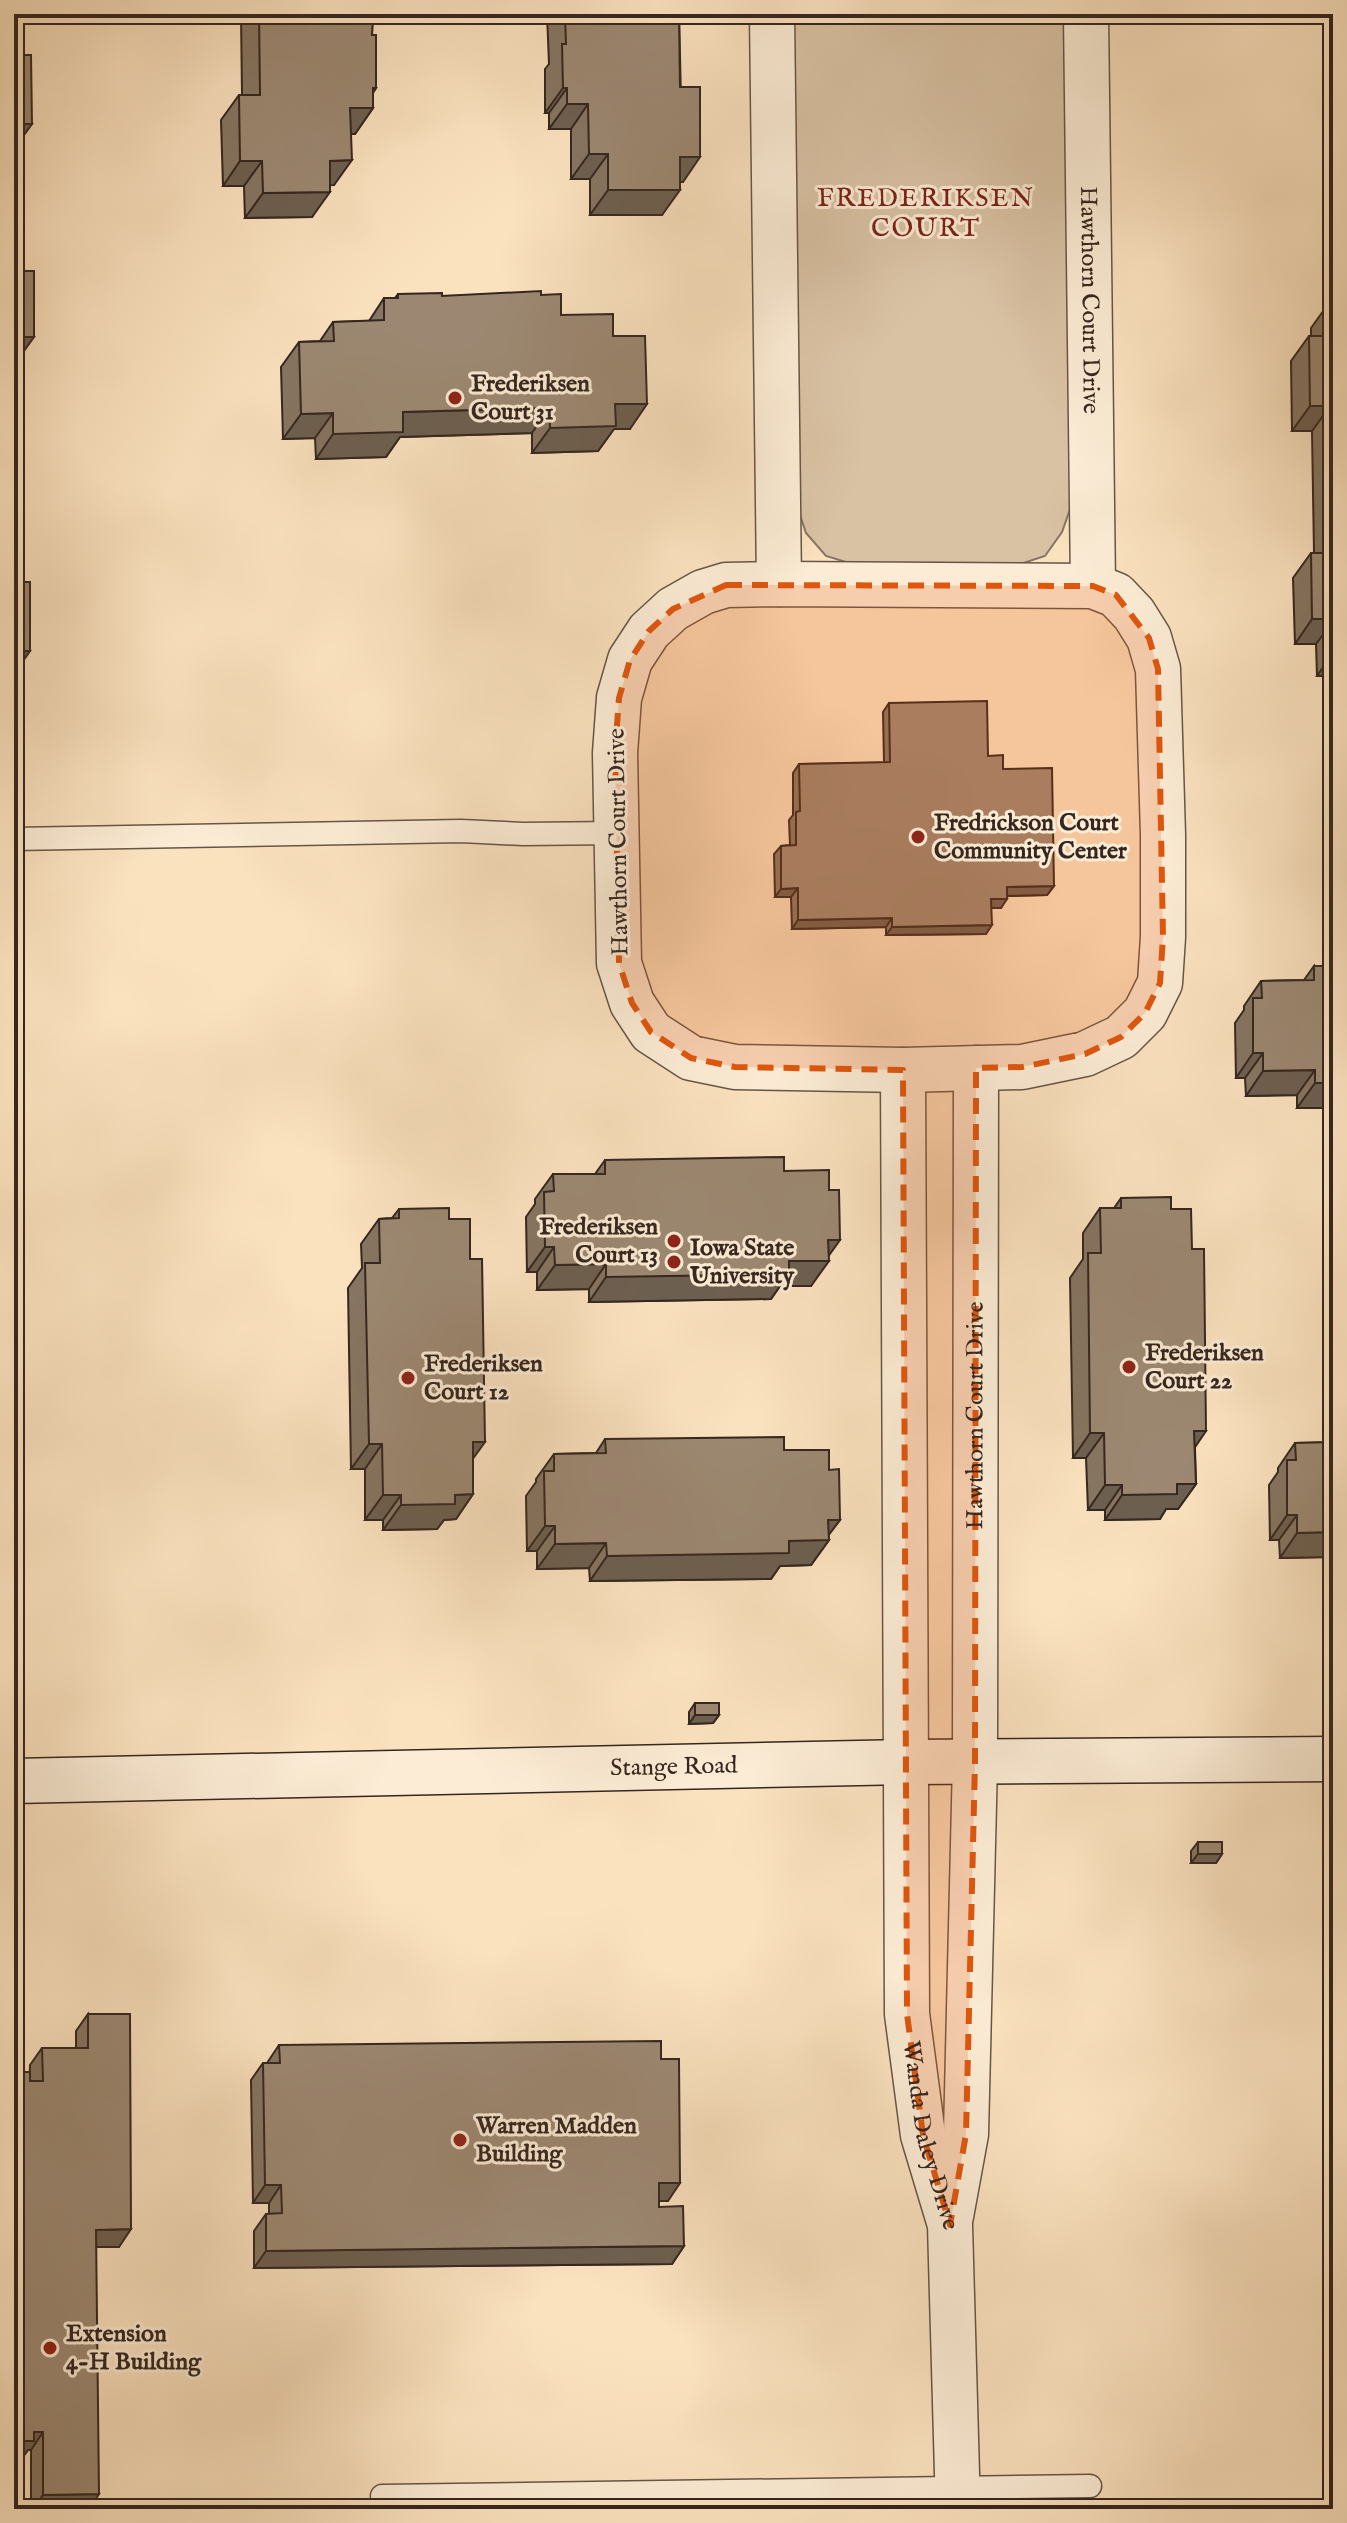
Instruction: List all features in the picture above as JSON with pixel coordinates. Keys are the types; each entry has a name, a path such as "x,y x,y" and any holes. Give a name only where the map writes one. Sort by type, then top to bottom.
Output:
{"street":[{"path":"772,14 779,584"},
{"name":"Hawthorn Court Drive","path":"1086,14 1093,586"},
{"name":"Hawthorn Court Drive","path":"726,585 1093,586 1116,595 1134,614 1149,638 1158,669 1163,937 1160,983 1145,1013 1121,1037 1085,1054 1022,1067 903,1070 735,1067 691,1058 651,1032 632,1003 619,963 615,753 619,698 630,660 657,624 673,609 703,592 726,585"},
{"name":"Hawthorn Court Drive","path":"950,2225 966,2134 975,1762 976,1068"},
{"path":"903,1070 907,1762"},
{"name":"Stange Road","path":"14,1781 907,1762 1333,1759"},
{"name":"Wanda Daley Drive","path":"907,1762 907,2014 923,2135 950,2225 958,2498"}],"lane":[{"path":"14,839 461,831 617,833"},
{"path":"382,2496 958,2498 1090,2486"}],"highlighted area":[{"path":"726,585 1093,586 1116,595 1149,638 1158,669 1163,937 1160,983 1145,1013 1121,1037 1085,1054 1022,1067 976,1068 975,1762 966,2134 950,2225 923,2135 907,2014 903,1070 735,1067 691,1058 651,1032 632,1003 619,963 615,753 619,698 630,660 649,631 673,609"}],"shaded area":[{"path":"789,14 1067,14 1074,498 1062,532 1045,556 1011,567 859,566 826,556 806,533 796,503"}],"building":[{"path":"259,14 373,14 376,88 373,88 373,108 350,108 352,160 330,161 330,192 263,193 262,161 240,161 239,95 260,95"},
{"path":"565,14 679,14 680,87 700,87 700,157 680,157 680,190 608,190 608,154 589,154 588,104 567,104 567,88 563,88"},
{"path":"14,55 31,55 32,124 14,124"},
{"path":"14,271 34,271 34,337 14,337"},
{"name":"Frederiksen Court 31","path":"541,291 541,295 561,294 561,315 613,314 613,336 645,336 647,404 615,404 616,426 550,428 549,408 403,412 403,432 333,434 333,413 301,414 299,342 334,341 333,322 384,320 384,298 398,298 398,294 442,293 442,296"},
{"path":"1329,303 1333,303 1333,619 1312,619 1311,553 1332,553 1332,541 1330,406 1310,406 1309,336 1329,336"},
{"path":"14,582 30,582 30,651 14,651"},
{"name":"Fredrickson Court Community Center","path":"987,701 988,756 1003,755 1003,769 1052,768 1054,886 1007,887 1007,899 991,899 992,925 892,927 892,918 798,920 798,888 781,889 781,846 796,845 796,812 800,811 799,764 890,762 889,703"},
{"path":"1314,966 1333,966 1333,1083 1315,1083 1315,1070 1263,1071 1263,1053 1253,1053 1253,998 1262,998 1261,981 1314,980"},
{"name":"Frederiksen Court 13","path":"784,1157 784,1171 829,1170 829,1190 839,1190 840,1240 828,1240 829,1261 789,1261 789,1274 606,1277 606,1264 555,1265 554,1247 545,1247 544,1192 554,1191 553,1174 605,1174 605,1160"},
{"name":"Frederiksen Court 22","path":"1171,1197 1171,1209 1191,1209 1192,1249 1204,1249 1206,1431 1194,1431 1196,1484 1177,1484 1177,1494 1122,1495 1122,1485 1105,1485 1104,1433 1090,1433 1088,1253 1101,1253 1100,1208 1121,1208 1121,1198"},
{"name":"Frederiksen Court 12","path":"449,1208 449,1219 470,1219 470,1259 482,1259 485,1442 473,1442 473,1494 455,1495 455,1504 401,1505 401,1495 383,1495 382,1444 369,1444 365,1263 380,1263 379,1219 399,1218 399,1209"},
{"path":"784,1437 784,1450 829,1450 829,1470 839,1469 840,1520 828,1520 829,1540 789,1541 789,1553 607,1556 606,1543 555,1544 555,1526 545,1526 544,1471 554,1471 554,1454 606,1453 605,1439"},
{"path":"1333,1442 1333,1532 1297,1533 1297,1515 1287,1515 1287,1460 1296,1460 1295,1443"},
{"path":"695,1703 719,1703 719,1715 695,1715"},
{"path":"1198,1842 1222,1842 1222,1854 1198,1854"},
{"name":"Extension 4-H Building","path":"88,2014 130,2014 131,2229 96,2230 99,2494 43,2495 43,2432 34,2432 34,2441 14,2441 14,2072 30,2072 30,2081 43,2081 42,2048 88,2048"},
{"name":"Warren Madden Building","path":"661,2041 661,2059 679,2059 680,2183 659,2183 659,2207 683,2206 684,2246 266,2251 266,2214 282,2213 281,2185 265,2185 263,2063 280,2063 279,2045"}],"place":[{"name":"Frederiksen Court 31","path":"455,398"},
{"name":"Fredrickson Court Community Center","path":"918,837"},
{"name":"Frederiksen Court 13","path":"674,1241"},
{"name":"Iowa State University","path":"674,1262"},
{"name":"Frederiksen Court 22","path":"1129,1367"},
{"name":"Frederiksen Court 12","path":"408,1378"},
{"name":"Warren Madden Building","path":"460,2140"},
{"name":"Extension 4-H Building","path":"50,2348"}],"district":[{"name":"FREDERIKSEN COURT","path":"926,213"}]}
